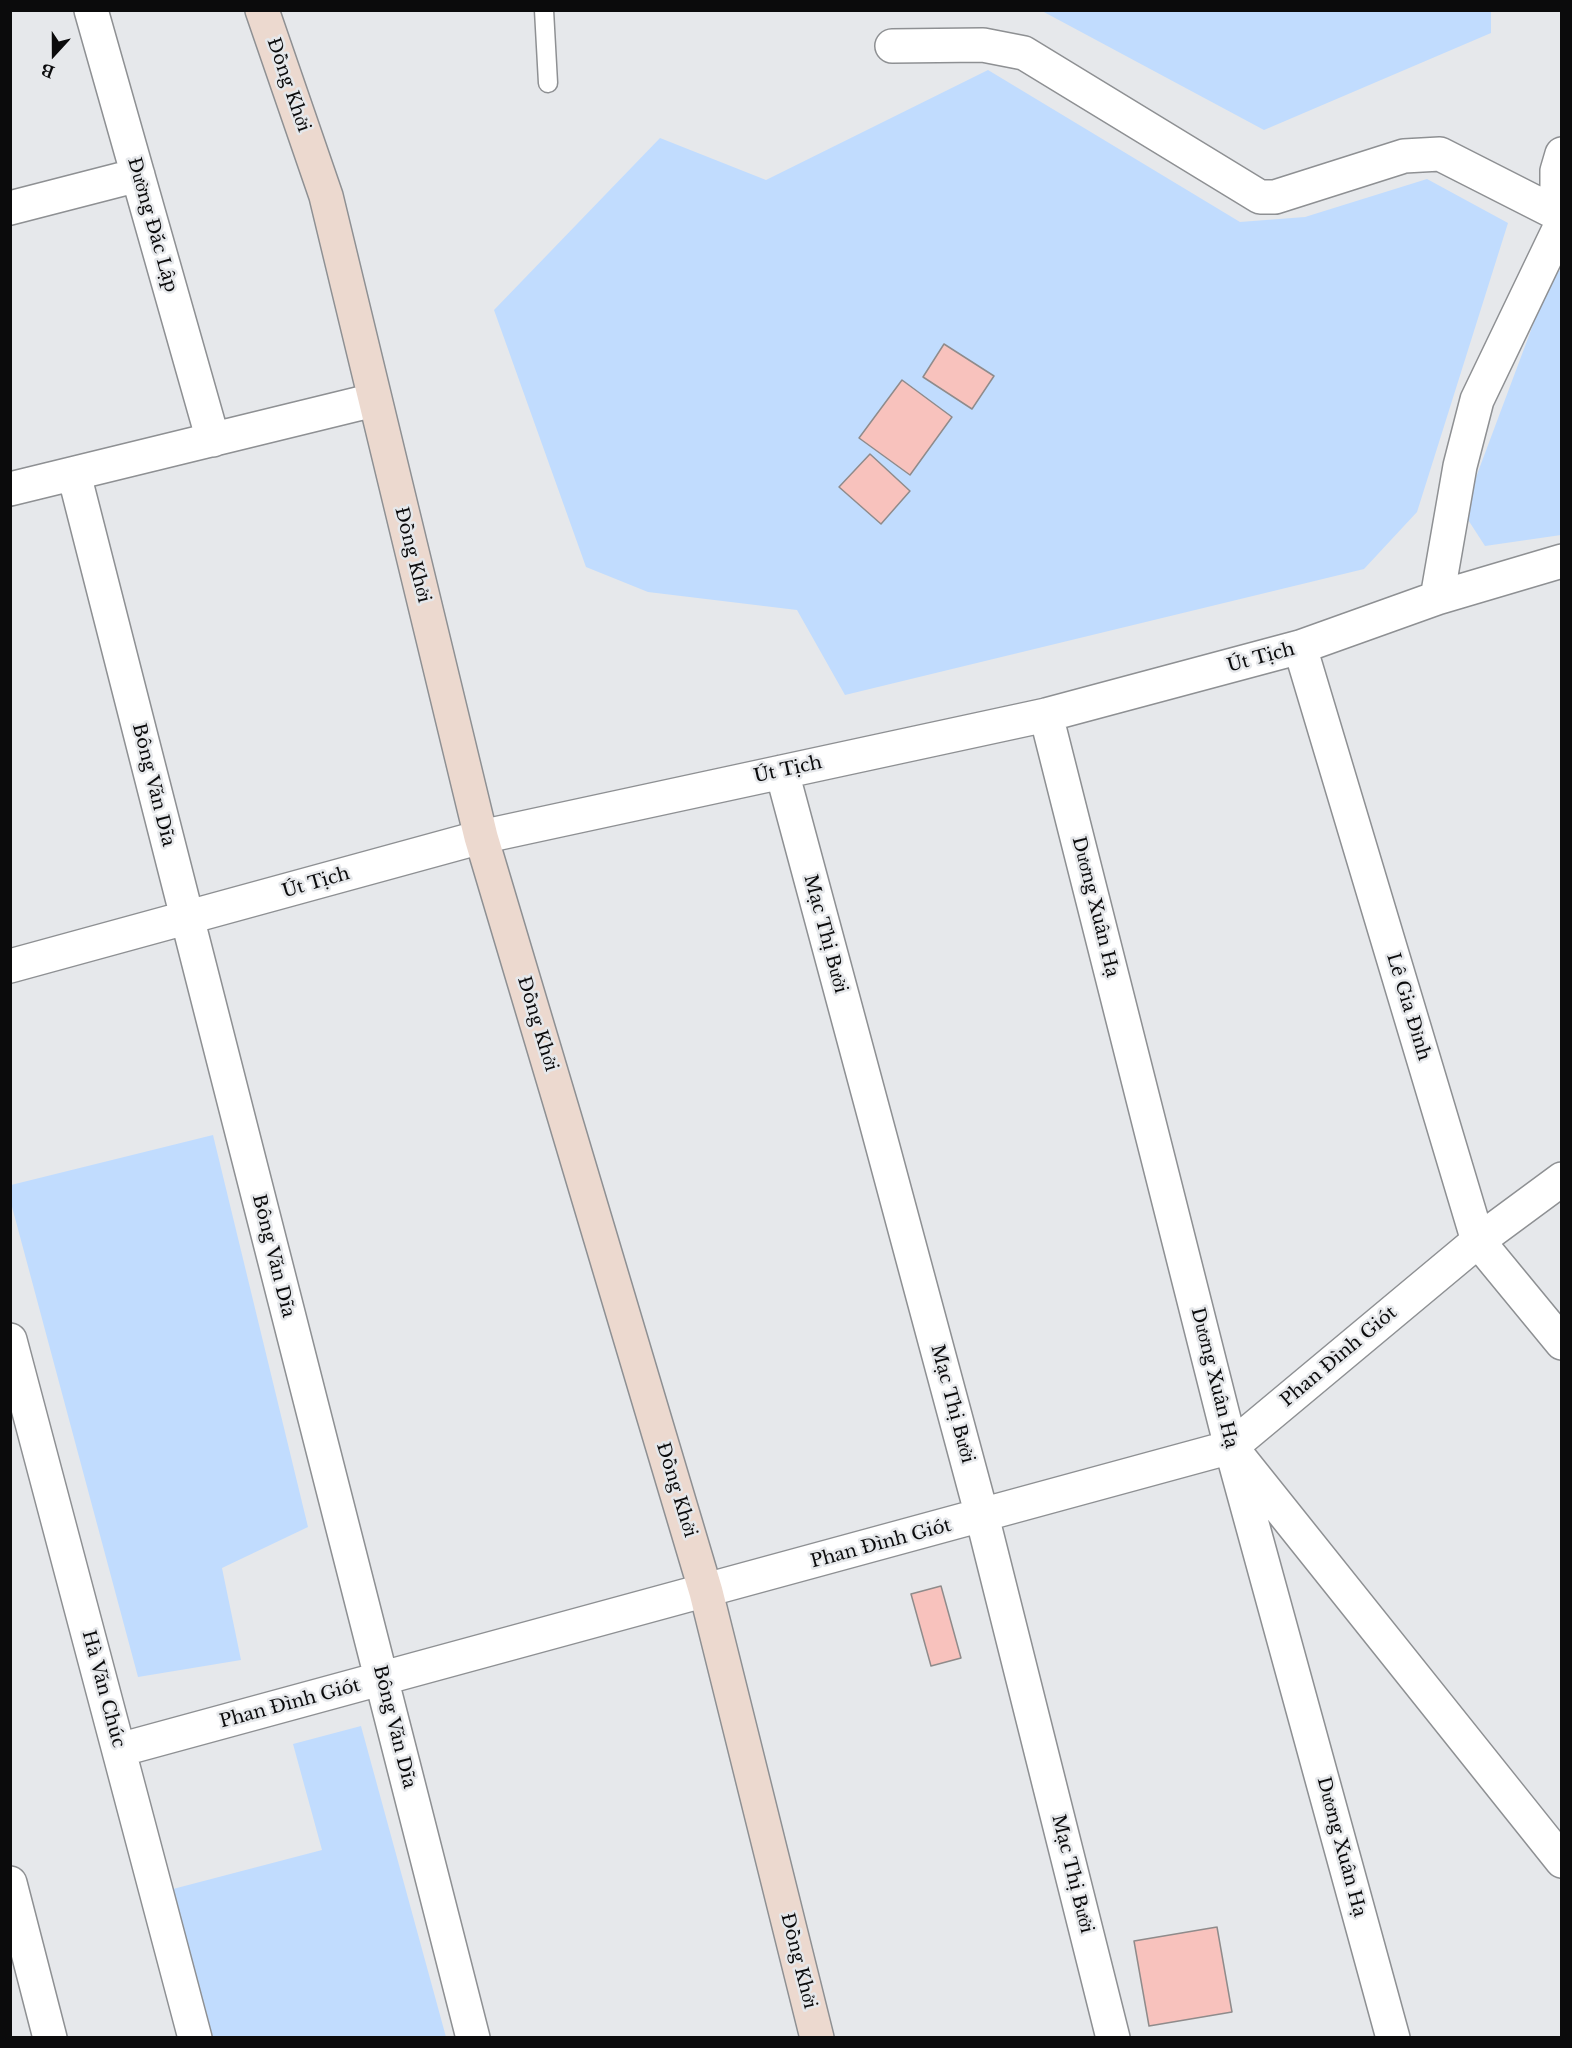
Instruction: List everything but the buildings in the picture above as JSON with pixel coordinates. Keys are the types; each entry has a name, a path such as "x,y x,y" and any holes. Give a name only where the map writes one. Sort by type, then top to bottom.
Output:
{"street":[{"name":"Đường Đắc Lập","path":"91,10 213,440"},
{"name":"Đồng Khởi","path":"262,10 326,196 481,837 706,1592 817,2037"},
{"path":"892,46 983,45 1024,53 1260,197 1275,196 1404,156 1440,154 1562,216"},
{"path":"1562,154 1557,171 1557,195 1562,209"},
{"path":"10,208 138,176"},
{"path":"1437,598 1460,466 1477,400 1562,223"},
{"path":"10,489 374,400"},
{"name":"Bông Văn Dĩa","path":"74,474 473,2037"},
{"name":"Út Tịch","path":"10,966 188,920 481,837 1046,715 1300,647 1437,598 1562,561"},
{"name":"Lê Gia Đỉnh","path":"1300,647 1478,1241 1562,1343"},
{"name":"Dương Xuân Hạ","path":"1046,715 1231,1447 1393,2037"},
{"name":"Mạc Thị Bưởi","path":"782,772 982,1516 1113,2037"},
{"name":"Phan Đình Giót","path":"119,1750 706,1592 1231,1447 1478,1241 1562,1179"},
{"name":"Hà Văn Chúc","path":"10,1340 195,2037"},
{"path":"1231,1447 1562,1861"},
{"path":"10,1882 50,2037"}],"lane":[{"path":"544,10 548,83"}],"shaded area":[{"path":"1042,11 1491,11 1491,33 1264,130"},
{"path":"988,70 1240,222 1305,217 1427,179 1508,223 1417,512 1364,569 845,695 797,610 648,592 586,567 494,310 660,138 766,180"},
{"path":"1561,270 1561,535 1485,546 1463,512 1552,274"},
{"path":"213,1135 308,1527 222,1568 241,1660 138,1677 11,1203 11,1185"},
{"path":"361,1726 446,2037 213,2037 173,1889 322,1850 293,1744"}]}
